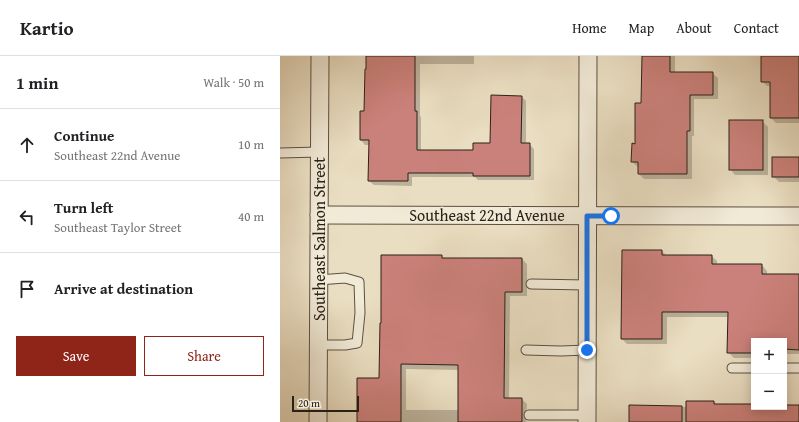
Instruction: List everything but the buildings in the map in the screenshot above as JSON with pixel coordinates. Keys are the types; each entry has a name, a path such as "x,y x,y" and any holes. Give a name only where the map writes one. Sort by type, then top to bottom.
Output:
{"street":[{"name":"Southeast Salmon Street","path":"318,422 320,56"},
{"path":"587,418 588,56"},
{"name":"Southeast 22nd Avenue","path":"319,215 799,216"}],"lane":[{"path":"280,152 319,152"},
{"path":"318,280 345,278 359,282 360,313 357,343 318,346"},
{"path":"530,284 587,285"},
{"path":"526,350 587,350"},
{"path":"732,368 751,368"},
{"path":"787,368 799,368"},
{"path":"529,415 587,418"}],"route":[{"path":"587,350 587,216 611,216"}]}
